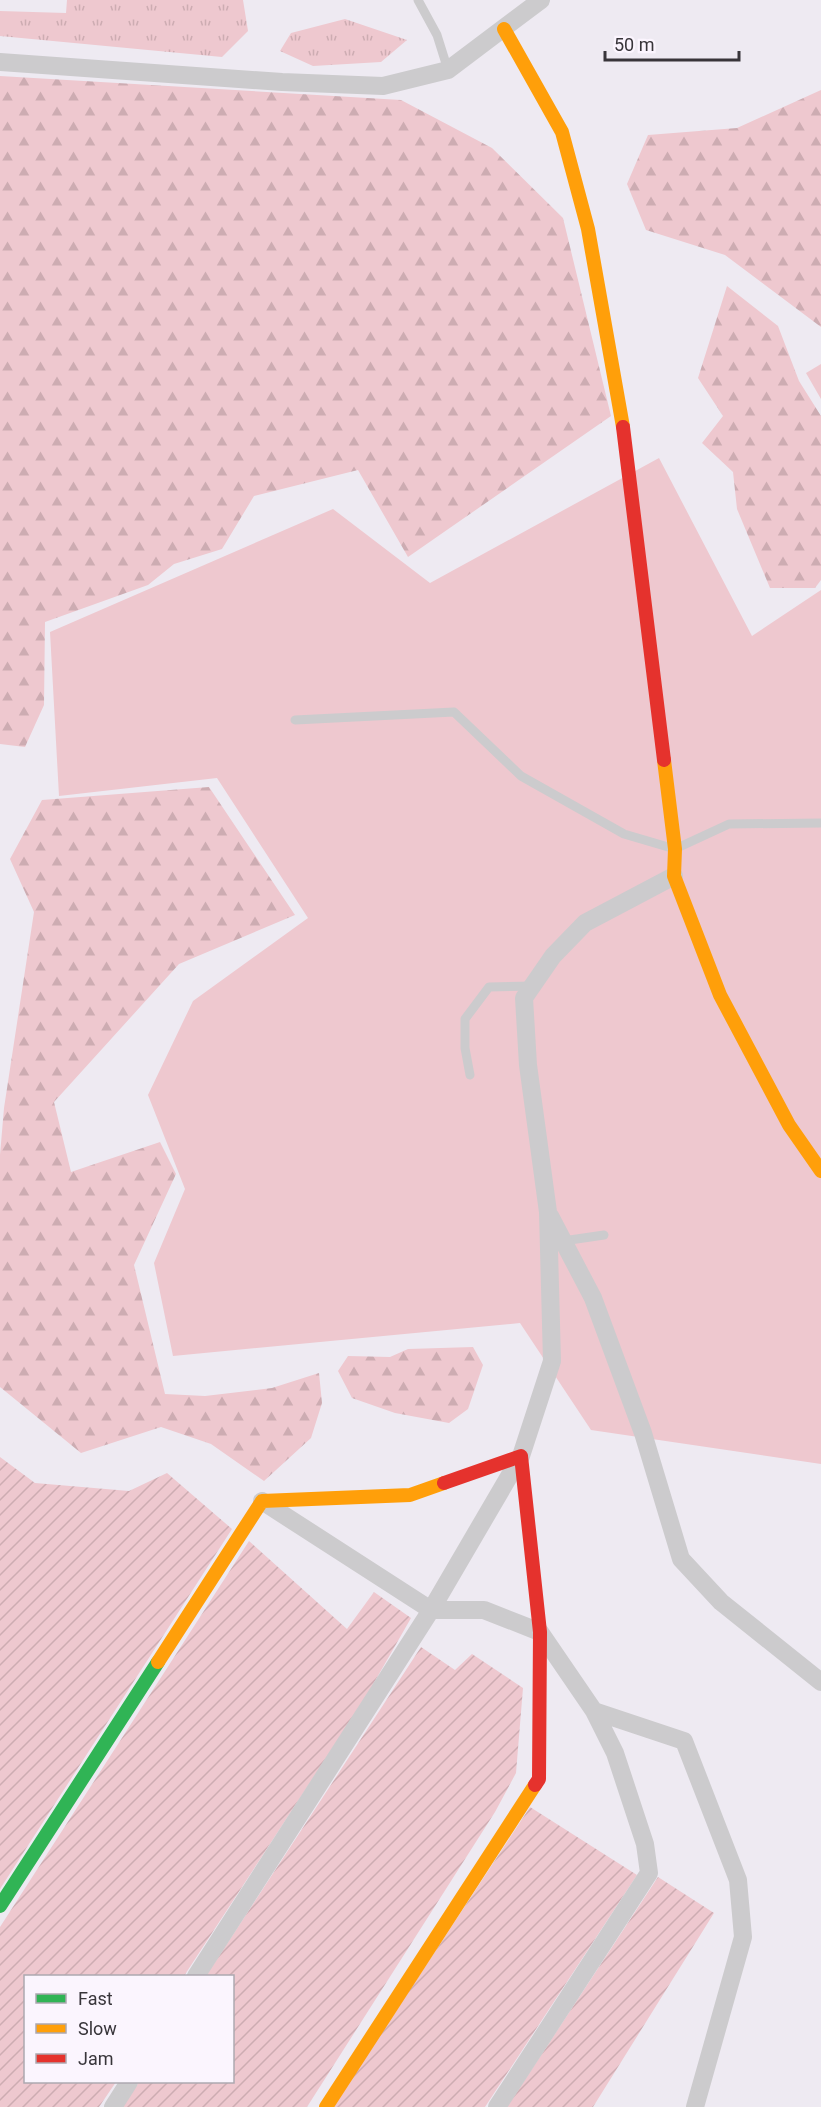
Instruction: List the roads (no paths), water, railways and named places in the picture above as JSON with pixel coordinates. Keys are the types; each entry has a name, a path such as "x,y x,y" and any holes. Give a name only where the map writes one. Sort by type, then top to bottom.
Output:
{"street":[{"path":"0,62 282,82 383,86 448,70 541,0"},
{"path":"504,29 562,132 588,229 625,436 675,849 674,876 720,995 789,1125 821,1171"},
{"path":"197,1975 431,1610 520,1456 552,1361 548,1212 528,1065 524,998 553,956 585,923 674,876"},
{"path":"548,1212 593,1298 643,1433 681,1559 721,1602 821,1682"},
{"path":"262,1501 410,1495 520,1456"},
{"path":"326,2107 539,1779 540,1632 520,1456"},
{"path":"262,1501 431,1610 484,1610 540,1632 594,1711 618,1763 645,1844 649,1873 497,2107"},
{"path":"0,1906 262,1501"},
{"path":"594,1711 684,1741 738,1880 743,1937 695,2107"},
{"path":"113,2107 128,2083"}],"lane":[{"path":"418,0 437,35 448,70"},
{"path":"295,720 454,712 521,776 624,834 675,849 729,824 821,823"},
{"path":"470,1075 465,1048 465,1019 489,987 533,986"},
{"path":"563,1241 604,1235"}]}
